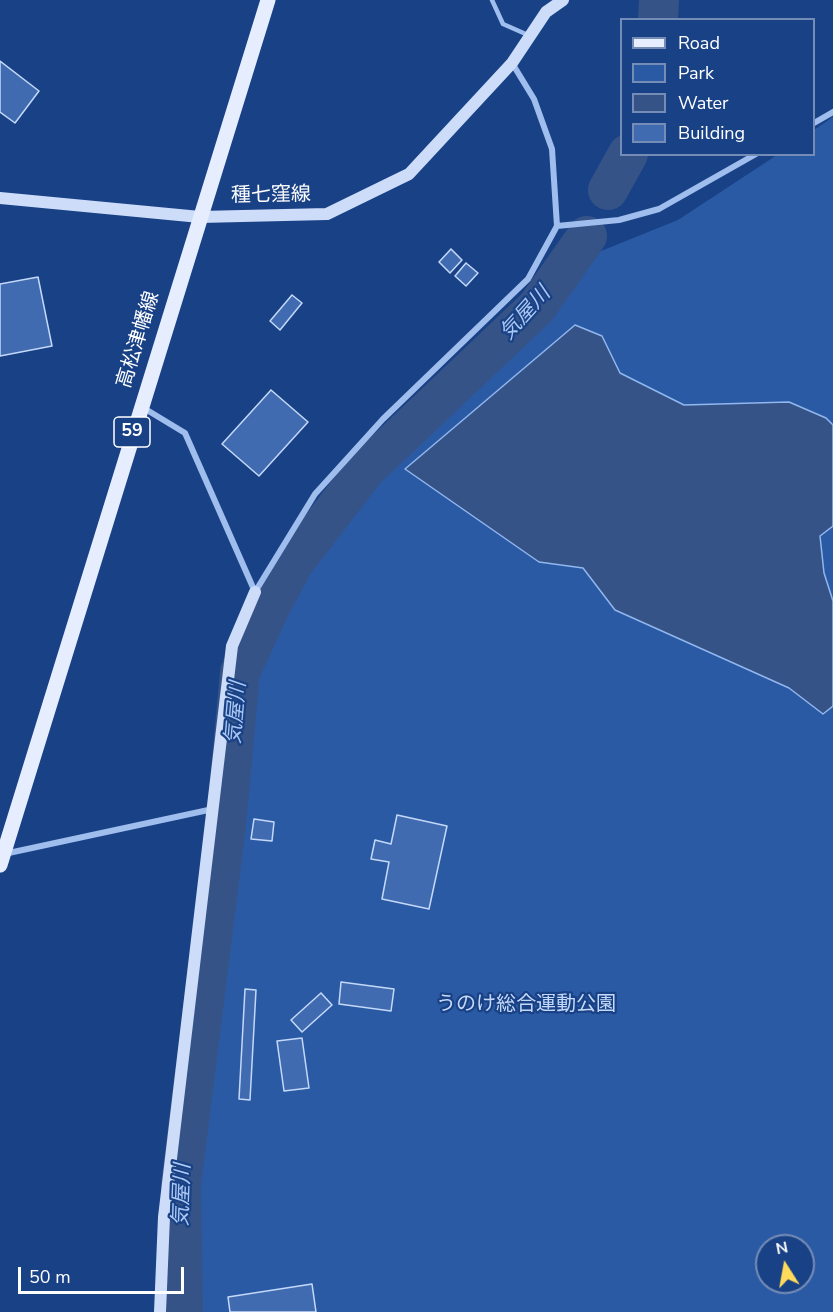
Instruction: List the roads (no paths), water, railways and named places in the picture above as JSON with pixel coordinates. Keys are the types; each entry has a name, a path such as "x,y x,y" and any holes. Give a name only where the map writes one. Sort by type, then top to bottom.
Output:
{"main road":[{"name":"高松津幡線","path":"2,860 268,0"}],"street":[{"name":"種七窪線","path":"0,198 200,217 327,214 409,174 512,63 546,12 563,0"},
{"path":"160,1312 164,1217 231,646 255,592 315,494 383,419 528,279 556,226 552,148 534,99 512,63"},
{"path":"815,122 833,112"},
{"path":"556,226 619,220 659,209 752,156"},
{"path":"141,406 186,433 255,592"},
{"path":"2,860 213,809"}],"lane":[{"path":"492,0 503,24 530,36"}],"water":[{"path":"575,325 602,336 620,373 684,405 789,402 826,418 833,425 833,526 820,536 824,573 833,601 833,706 823,714 789,688 615,610 583,568 539,562 405,469"}],"waterway":[{"name":"気屋川","path":"658,18 659,0"},
{"name":"気屋川","path":"608,190 627,156"},
{"name":"気屋川","path":"183,1312 181,1185 226,825 240,672 293,564 365,470 537,307 587,236"}],"park label":[{"name":"うのけ総合運動公園","path":"526,1005"}]}
